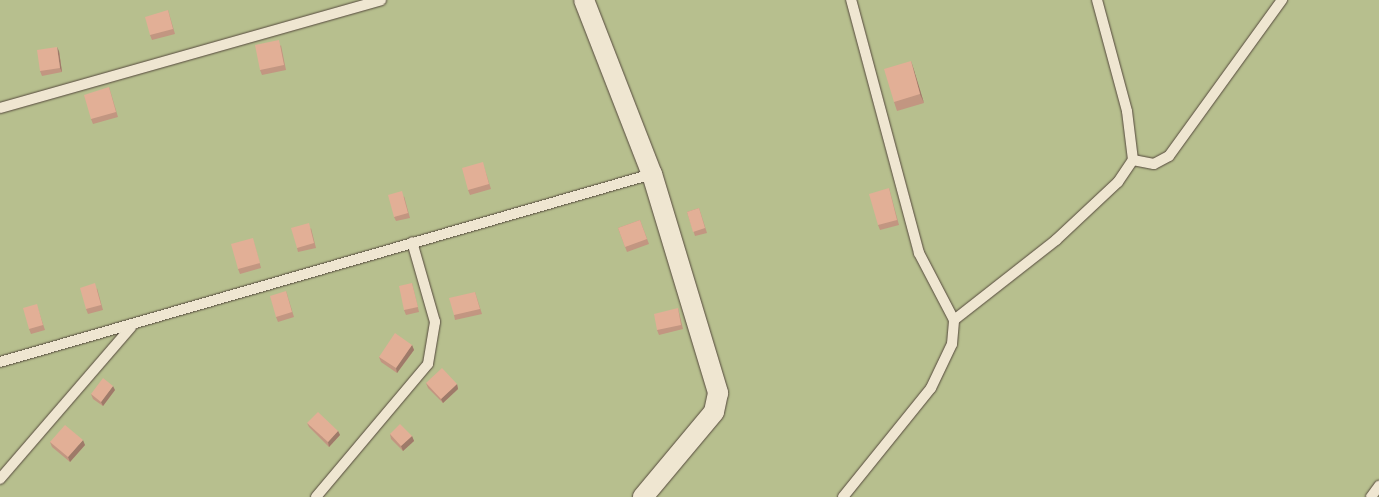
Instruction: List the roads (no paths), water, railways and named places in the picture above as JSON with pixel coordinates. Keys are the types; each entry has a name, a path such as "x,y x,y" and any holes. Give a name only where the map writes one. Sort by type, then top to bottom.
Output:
{"street":[{"path":"584,0 652,174 718,393 714,412 643,497"}],"lane":[{"path":"0,108 381,0"},
{"path":"843,497 931,388 952,344 954,320 919,253 851,0"},
{"path":"954,320 1056,240 1118,182 1133,160 1127,111 1097,0"},
{"path":"1133,160 1154,164 1169,156 1282,0"},
{"path":"0,362 132,326 412,242 652,174"},
{"path":"316,497 428,364 435,322 412,242"},
{"path":"0,480 132,326"},
{"path":"1371,497 1379,486"}]}
